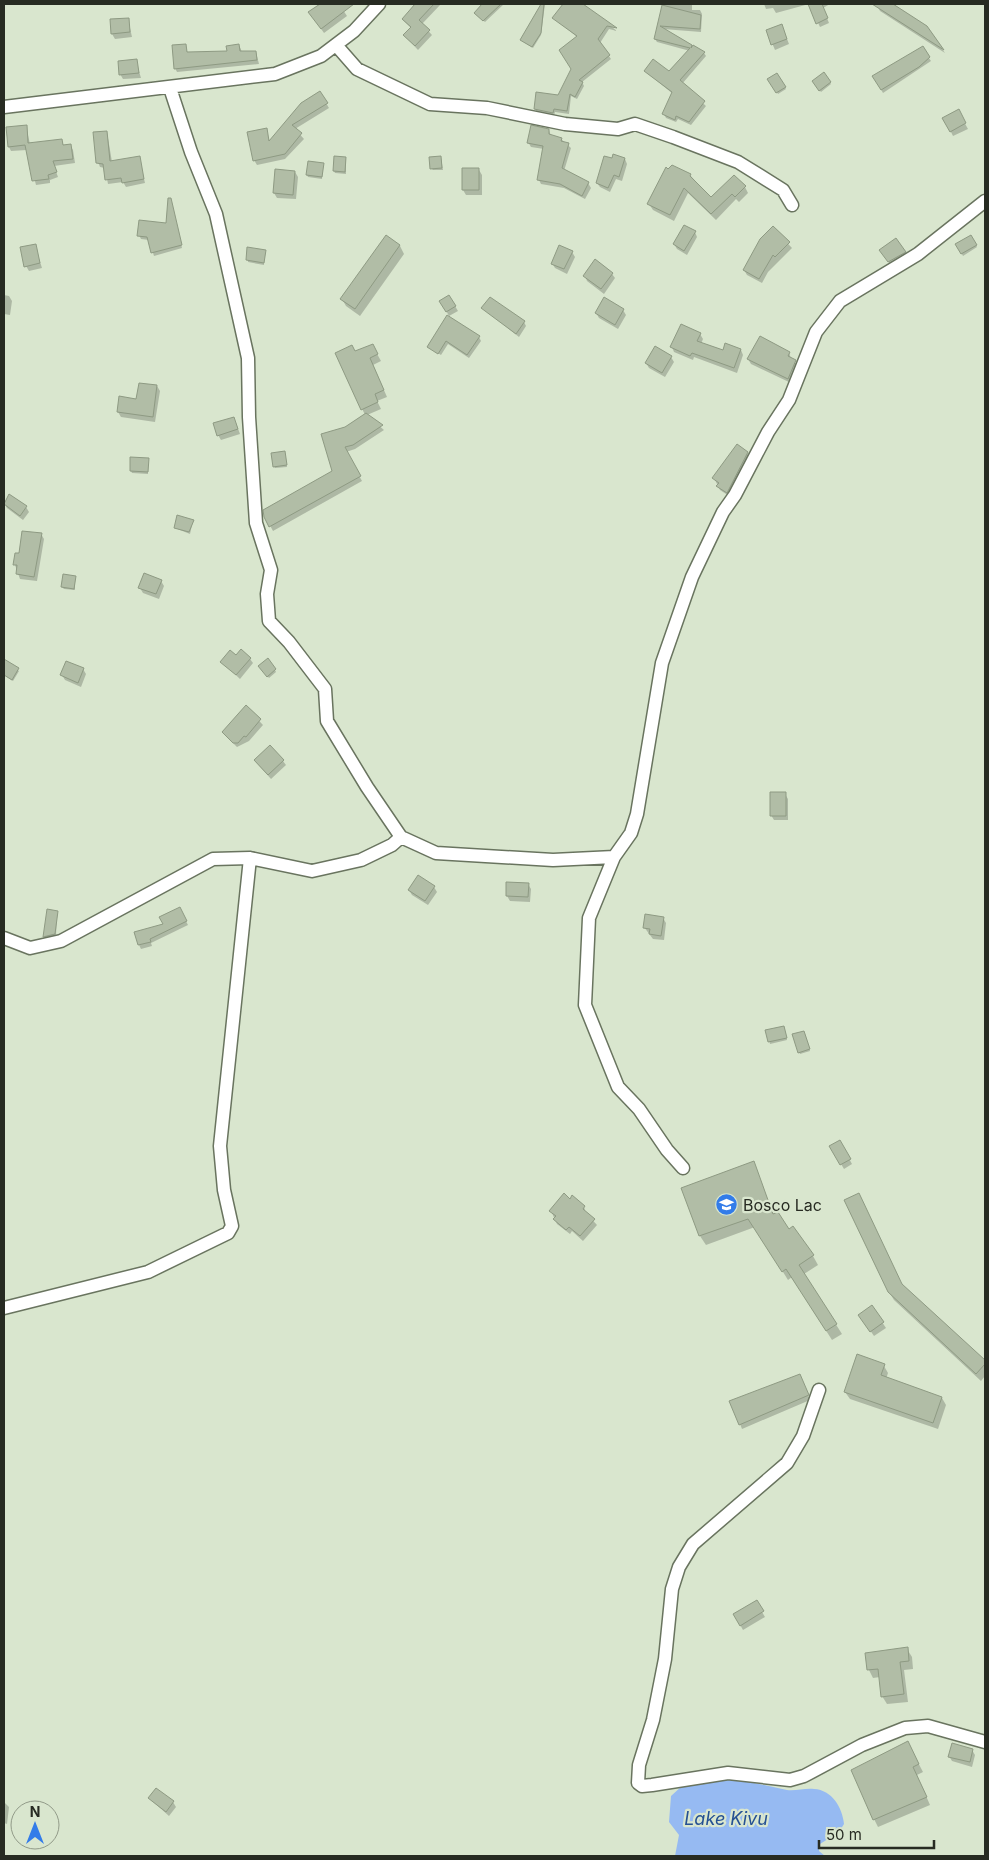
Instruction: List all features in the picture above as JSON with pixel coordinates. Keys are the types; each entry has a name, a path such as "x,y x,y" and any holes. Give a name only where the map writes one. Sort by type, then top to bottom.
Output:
{"street":[{"path":"4,107 275,74 321,56 354,31 379,4"},
{"path":"336,45 358,68 430,104 487,108 565,124 618,129 635,124 673,136 738,162 783,190 792,205"},
{"path":"170,88 191,152 216,214 248,358 249,417 256,523 271,570 267,594 269,621 289,642 325,688 328,721 367,786 401,837 436,853 553,860 614,857"},
{"path":"683,1168 667,1150 639,1109 618,1087 585,1005 589,918 614,857 631,833 637,814 662,663 692,577 723,512 735,495 768,432 789,400 816,332 840,301 918,254 985,201"},
{"path":"4,938 30,948 61,941 213,858 250,858 312,871 361,860 392,844 401,837"},
{"path":"4,1308 148,1272 228,1233 232,1226 224,1190 220,1146 250,858"},
{"path":"819,1390 803,1436 787,1463 699,1538 693,1544 679,1567 672,1590 664,1659 653,1720 639,1764 638,1783 642,1786 652,1785 728,1774 790,1780 804,1776 862,1746 905,1728 919,1725 985,1742"}],"water":[{"name":"Lake Kivu","path":"729,1779 787,1790 811,1789 826,1792 835,1800 841,1811 844,1824 839,1832 820,1844 819,1851 825,1856 675,1856 679,1835 669,1822 671,1796 682,1786"}],"building":[{"path":"320,4 354,4 321,29 308,12"},
{"path":"415,4 434,4 419,20 430,30 415,46 403,35 411,27 402,19"},
{"path":"482,4 501,4 483,21 474,13"},
{"path":"541,4 544,4 541,33 532,47 520,40"},
{"path":"563,4 583,4 617,28 607,26 598,39 610,55 579,80 583,82 575,97 570,94 567,111 554,109 553,113 534,109 536,92 558,95 571,69 559,50 577,36 552,18"},
{"path":"808,4 822,4 828,18 816,24"},
{"path":"872,4 893,4 927,26 944,50"},
{"path":"662,5 701,15 700,29 660,26 692,45 691,48 693,45 705,52 680,80 705,101 689,122 676,116 675,120 662,114 672,92 644,71 653,59 669,71 690,48 654,39"},
{"path":"129,18 130,32 111,34 110,19"},
{"path":"782,24 787,39 771,45 766,30"},
{"path":"186,44 187,52 227,51 226,46 239,44 240,51 256,51 257,60 174,69 172,45"},
{"path":"923,46 930,57 919,67 881,90 872,76"},
{"path":"137,59 139,73 119,75 118,61"},
{"path":"824,72 831,82 819,91 812,81"},
{"path":"777,73 786,87 776,93 767,79"},
{"path":"320,91 328,103 292,125 302,133 285,154 253,161 247,132 267,128 269,141 301,103"},
{"path":"959,109 966,123 950,132 942,118"},
{"path":"27,125 28,143 62,139 63,145 71,144 73,159 53,161 57,172 48,175 49,179 32,181 25,145 8,147 6,127"},
{"path":"531,125 549,129 549,134 562,138 561,141 569,143 562,168 589,182 582,196 560,184 537,180 543,146 527,143"},
{"path":"107,131 110,161 140,156 144,179 122,183 121,178 105,180 103,164 96,163 93,132"},
{"path":"613,154 625,158 619,177 614,175 608,188 596,183 604,156 612,158"},
{"path":"334,156 346,157 345,172 333,171"},
{"path":"441,156 442,168 430,169 429,157"},
{"path":"308,161 324,163 322,177 306,175"},
{"path":"672,165 691,174 690,176 711,197 734,175 746,186 735,197 732,194 711,214 684,188 670,215 647,204 666,167 668,169"},
{"path":"462,168 479,168 479,190 462,190"},
{"path":"275,169 295,171 293,195 273,193"},
{"path":"168,198 171,198 182,245 151,253 147,237 137,236 139,220 166,223"},
{"path":"684,225 696,231 684,251 673,244"},
{"path":"773,226 790,242 775,257 773,255 759,279 743,270 760,239"},
{"path":"386,235 400,245 355,309 340,299"},
{"path":"971,235 977,245 961,254 955,244"},
{"path":"896,238 906,252 888,262 879,250"},
{"path":"36,244 40,263 24,267 20,247"},
{"path":"559,245 573,251 564,269 551,264"},
{"path":"247,247 266,250 264,263 246,260"},
{"path":"595,259 613,273 601,289 583,276"},
{"path":"449,295 456,306 446,312 439,301"},
{"path":"490,297 525,321 516,334 481,308"},
{"path":"604,297 624,309 615,325 595,313"},
{"path":"447,315 480,336 467,355 446,341 438,354 427,347"},
{"path":"681,324 701,333 697,341 723,350 725,343 741,349 734,368 692,353 690,356 670,347"},
{"path":"760,336 790,352 788,356 796,360 788,379 747,359"},
{"path":"373,344 378,354 370,358 384,390 375,394 378,402 361,410 335,353 352,345 355,351"},
{"path":"655,346 672,356 662,373 645,363"},
{"path":"139,383 157,385 153,417 117,412 119,396 136,399"},
{"path":"366,413 383,425 353,445 345,447 361,476 269,527 263,510 332,471 321,434 345,427"},
{"path":"234,417 238,429 217,436 213,423"},
{"path":"737,444 748,452 727,493 716,486 719,483 712,478"},
{"path":"285,451 287,465 273,467 271,453"},
{"path":"130,457 149,458 148,472 130,471"},
{"path":"9,494 27,506 20,516 4,504"},
{"path":"177,515 194,520 189,532 174,528"},
{"path":"22,531 42,533 34,577 16,574 17,565 13,565 15,553 19,553"},
{"path":"144,573 162,580 156,594 138,588"},
{"path":"63,574 76,576 74,589 61,587"},
{"path":"241,649 251,658 236,675 220,662 230,650 236,655"},
{"path":"268,658 276,669 267,677 258,666"},
{"path":"4,659 19,668 12,680 4,675"},
{"path":"66,661 84,668 78,683 60,675"},
{"path":"246,705 261,719 246,737 244,736 238,743 233,743 222,732"},
{"path":"270,745 284,760 268,775 254,760"},
{"path":"770,792 786,792 786,816 770,816"},
{"path":"418,875 435,886 425,901 408,890"},
{"path":"506,882 529,883 528,897 506,896"},
{"path":"180,907 187,921 150,939 151,942 138,945 134,932 163,924 159,917"},
{"path":"47,909 58,911 55,934 43,937"},
{"path":"645,914 664,917 661,936 649,934 650,929 643,928"},
{"path":"784,1026 787,1038 768,1042 765,1030"},
{"path":"804,1031 810,1049 798,1053 792,1034"},
{"path":"840,1140 851,1159 840,1165 829,1146"},
{"path":"754,1161 773,1214 778,1212 789,1229 793,1226 814,1255 799,1265 837,1324 826,1331 786,1269 782,1272 748,1219 699,1236 681,1188"},
{"path":"564,1193 570,1199 572,1195 585,1206 583,1209 595,1219 580,1236 569,1227 566,1230 553,1219 556,1216 549,1211"},
{"path":"859,1193 902,1284 985,1360 985,1364 976,1374 888,1292 844,1200"},
{"path":"872,1305 884,1322 870,1332 858,1315"},
{"path":"857,1354 885,1364 881,1375 942,1397 933,1423 844,1392"},
{"path":"800,1374 809,1395 739,1425 729,1401"},
{"path":"757,1600 764,1611 740,1626 733,1614"},
{"path":"908,1647 909,1661 900,1662 904,1694 881,1697 878,1669 867,1670 865,1653"},
{"path":"908,1741 919,1764 913,1767 927,1797 873,1820 851,1770"},
{"path":"952,1743 973,1749 970,1762 948,1757"},
{"path":"156,1788 174,1801 166,1812 148,1798"}],"place":[{"name":"Bosco Lac","path":"727,1205"}]}
